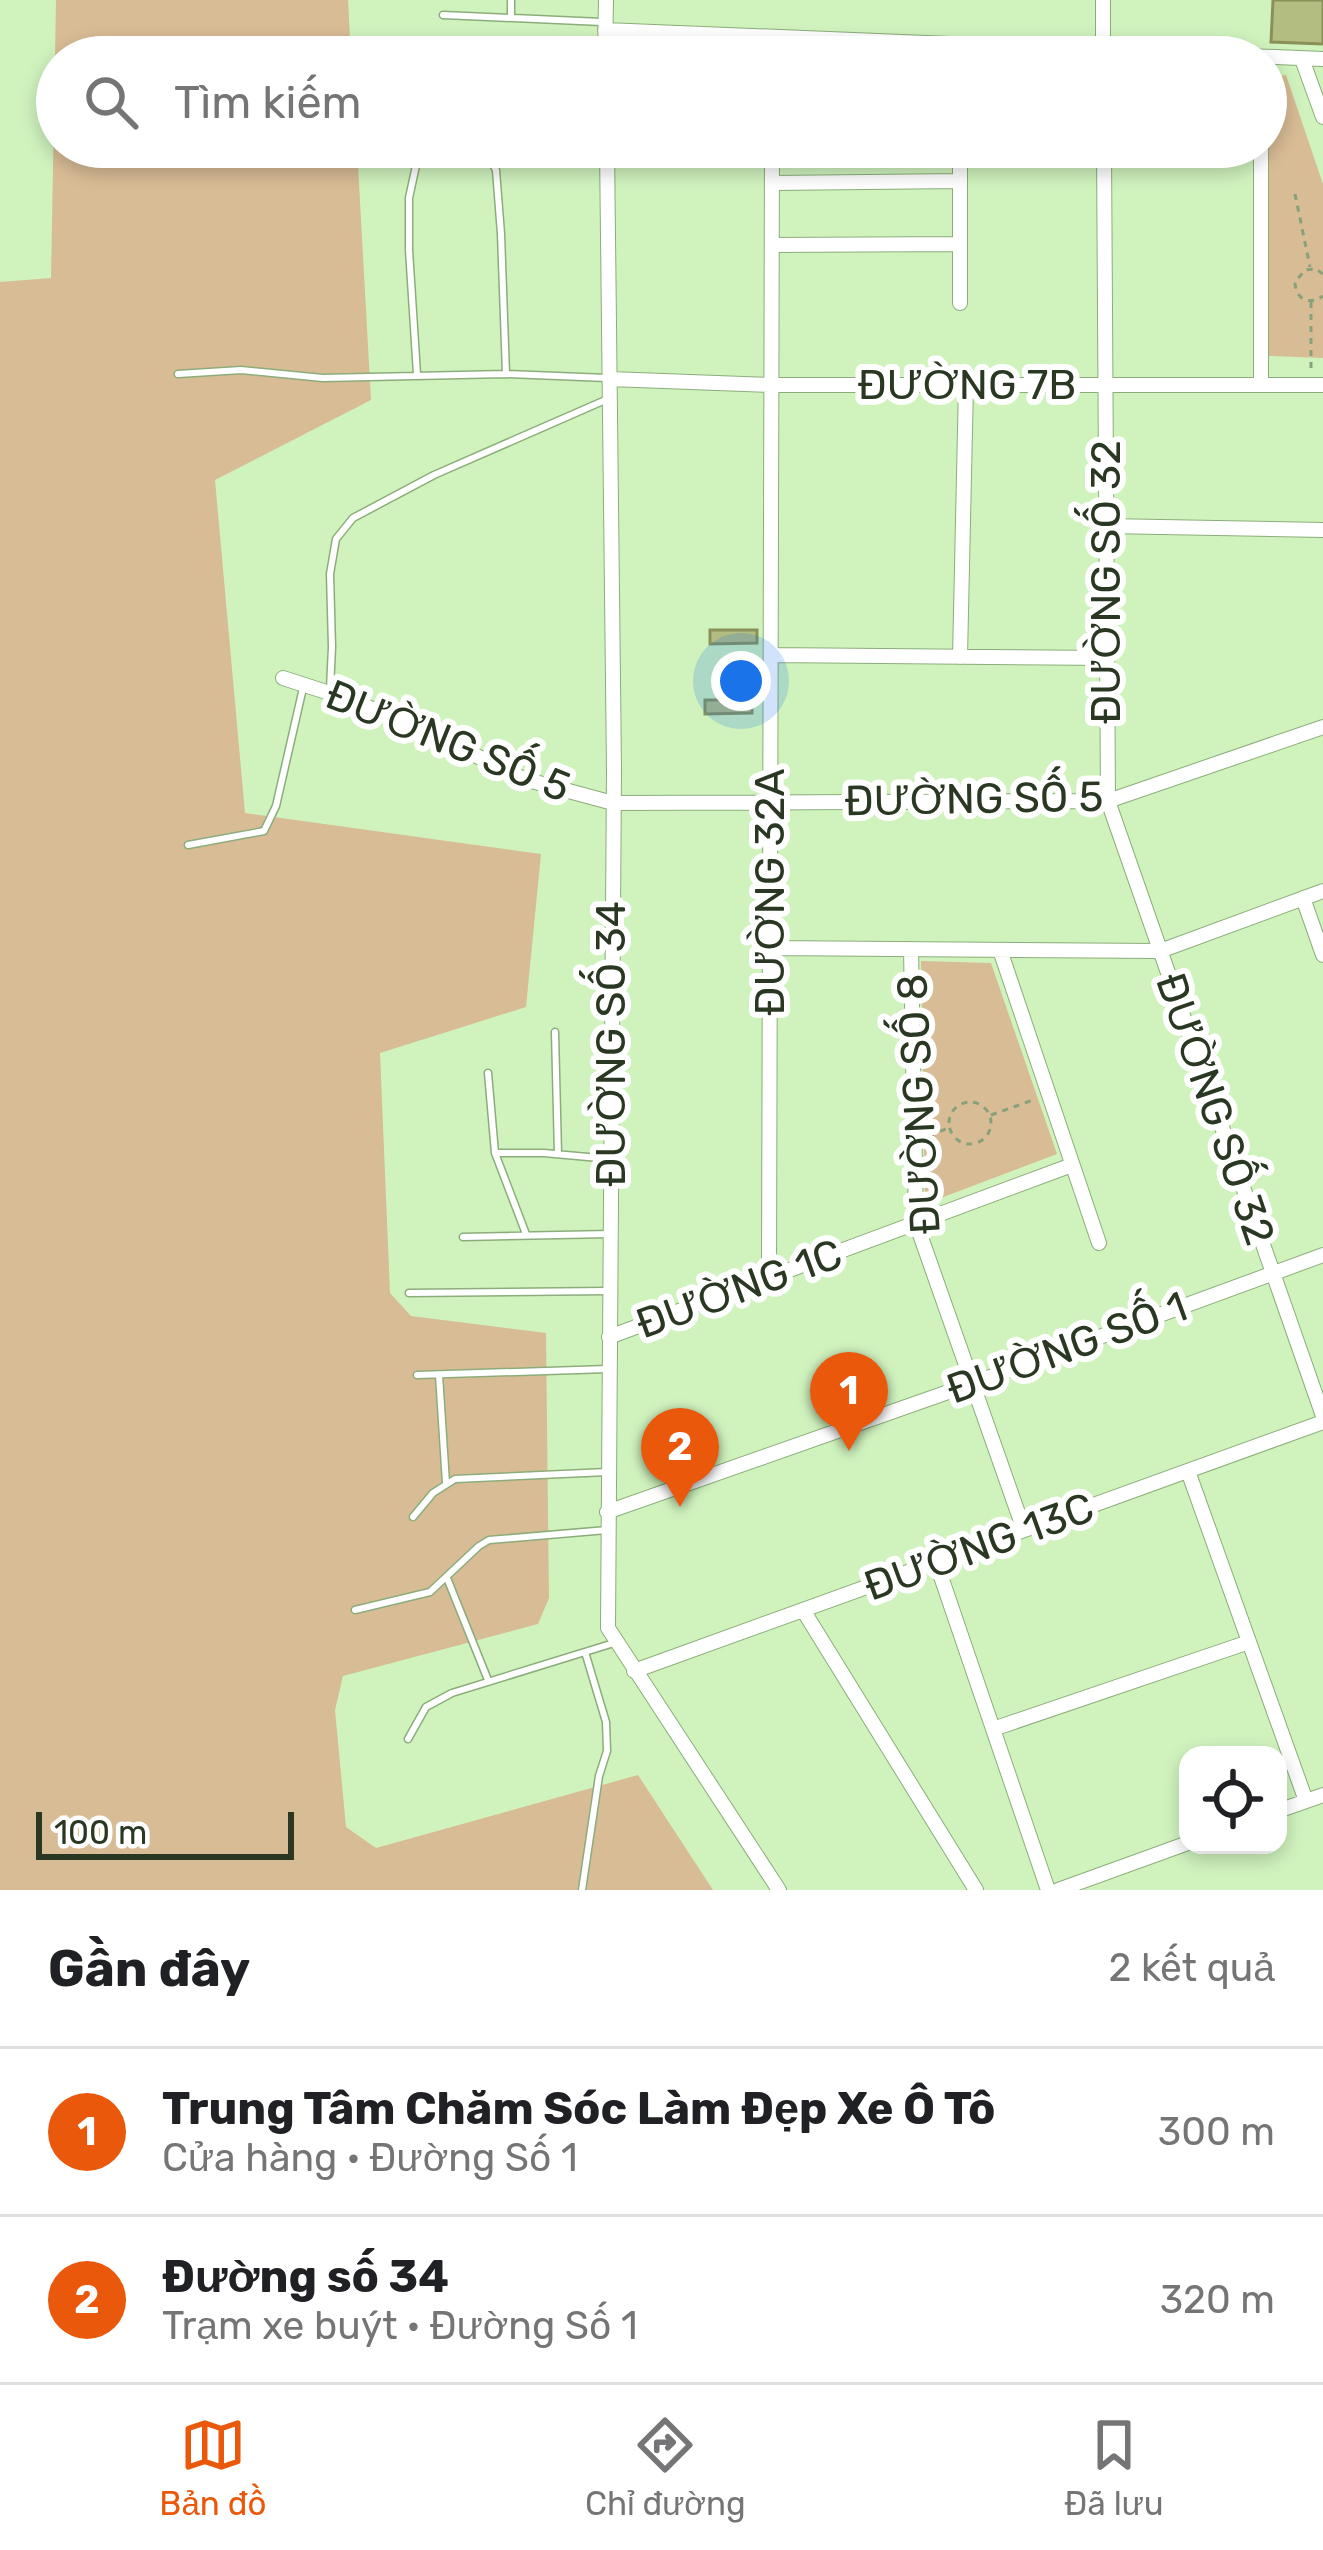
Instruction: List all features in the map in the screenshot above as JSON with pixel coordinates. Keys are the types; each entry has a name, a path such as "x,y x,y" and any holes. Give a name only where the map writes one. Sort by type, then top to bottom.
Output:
{"street":[{"path":"605,36 606,0"},
{"path":"1103,0 1103,36"},
{"path":"605,26 753,36"},
{"path":"1287,58 1323,59"},
{"path":"1302,59 1323,117"},
{"name":"ĐƯỜNG SỐ 34","path":"607,168 613,802 608,1628 778,1890"},
{"name":"ĐƯỜNG 32A","path":"770,1278 772,168"},
{"path":"960,168 960,303"},
{"name":"ĐƯỜNG SỐ 32","path":"1104,168 1108,802 1323,1419"},
{"path":"1261,168 1261,384"},
{"path":"772,183 960,181"},
{"path":"772,245 960,244"},
{"name":"ĐƯỜNG 7B","path":"610,379 771,385 1317,385"},
{"path":"960,657 966,386"},
{"path":"1106,526 1323,530"},
{"path":"771,655 1107,658"},
{"name":"ĐƯỜNG SỐ 5","path":"283,678 416,726 524,779 613,802 1108,802 1323,727"},
{"path":"770,948 1160,951 1323,891"},
{"path":"1303,898 1323,955"},
{"name":"ĐƯỜNG SỐ 8","path":"911,949 916,1223 1024,1530"},
{"path":"1000,950 1099,1243"},
{"name":"ĐƯỜNG 1C","path":"609,1337 1072,1165"},
{"name":"ĐƯỜNG SỐ 1","path":"607,1512 1323,1255"},
{"name":"ĐƯỜNG 13C","path":"634,1671 1323,1419"},
{"path":"1188,1471 1306,1801"},
{"path":"936,1562 1048,1890"},
{"path":"803,1610 976,1890"},
{"path":"993,1729 1249,1642"},
{"path":"1287,1808 1323,1795"},
{"path":"1058,1890 1179,1846"}],"lane":[{"path":"511,0 511,18"},
{"path":"443,14 605,26"},
{"path":"415,168 409,198 417,374"},
{"path":"495,168 506,374"},
{"path":"178,374 241,370 323,378 506,374 610,379"},
{"path":"330,693 330,574 336,539 353,518 434,475 610,398"},
{"path":"188,845 264,831 276,806 304,684"},
{"path":"555,1031 558,1154"},
{"path":"488,1073 495,1153 526,1234"},
{"path":"495,1153 610,1159"},
{"path":"463,1237 610,1234"},
{"path":"409,1293 609,1292"},
{"path":"417,1375 608,1369"},
{"path":"439,1375 446,1483"},
{"path":"412,1517 433,1493 455,1479 607,1472"},
{"path":"356,1610 430,1592 489,1540 607,1530"},
{"path":"447,1578 489,1682"},
{"path":"408,1739 426,1707 452,1694 616,1642"},
{"path":"582,1890 598,1776 607,1751 606,1722 585,1652"}],"path":[{"path":"1295,194 1311,268"},
{"path":"1311,268 1323,274"},
{"path":"1311,268 1295,282 1300,298 1311,302 1323,296"},
{"path":"1311,302 1317,385"},
{"path":"990,1116 1049,1094"},
{"path":"960,1105 980,1106 990,1116 990,1130 982,1141 962,1143 950,1128 951,1114 960,1105"},
{"path":"914,1142 950,1128"}],"shaded area":[{"path":"56,0 348,0 350,36 55,36"},
{"path":"1287,78 1323,184 1323,358 1267,356 1266,168 1287,168"},
{"path":"53,168 358,168 371,400 215,480 245,813 541,854 526,1007 380,1053 390,1293 411,1316 546,1333 549,1598 538,1624 343,1676 335,1710 346,1827 376,1848 638,1775 713,1890 0,1890 0,282 51,278"},
{"path":"921,961 991,963 1057,1154 925,1204"}],"building":[{"path":"1273,0 1323,0 1323,44 1287,43 1287,36 1271,36"},
{"path":"710,630 757,630 757,643 710,644"},
{"path":"705,700 752,700 752,713 705,714"}],"place":[{"name":"Trung Tâm Chăm Sóc Làm Đẹp Xe Ô Tô","path":"849,1451"},
{"name":"Đường số 34","path":"680,1507"}]}
